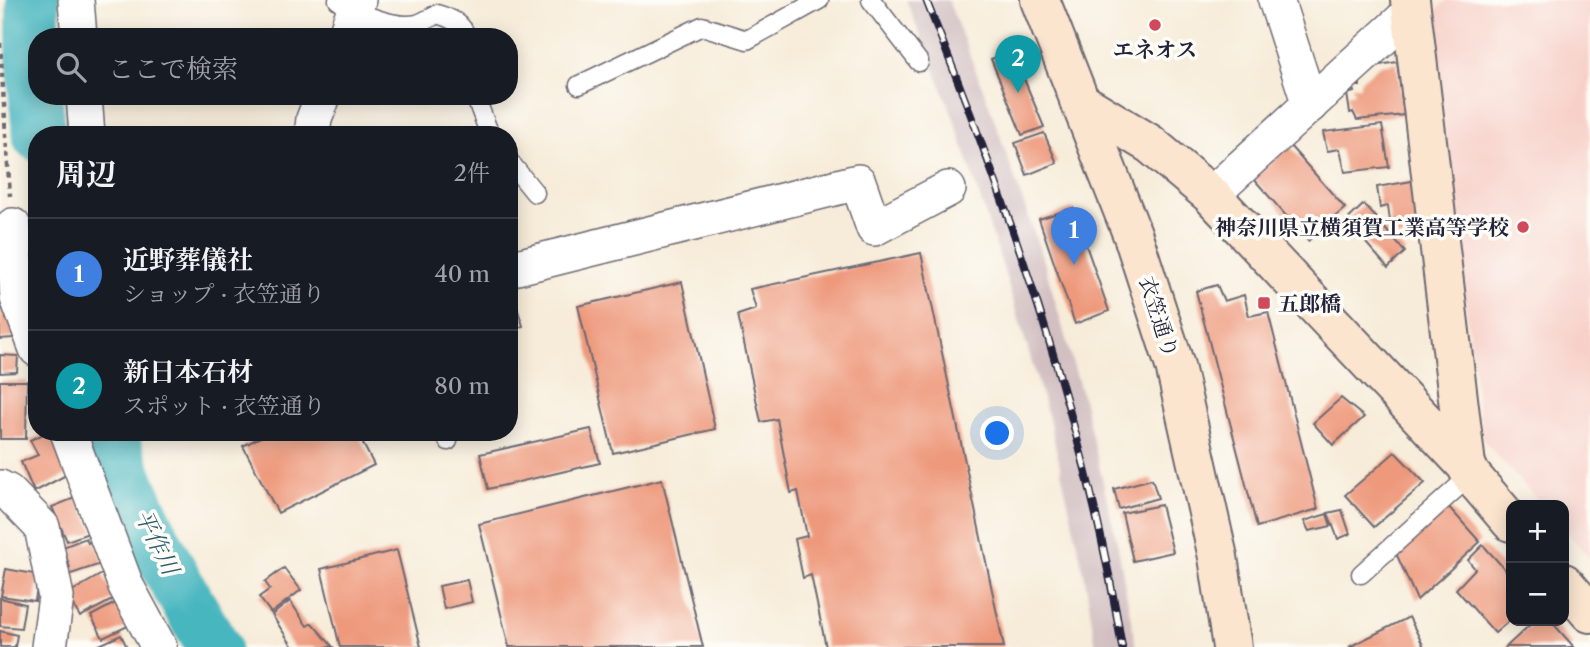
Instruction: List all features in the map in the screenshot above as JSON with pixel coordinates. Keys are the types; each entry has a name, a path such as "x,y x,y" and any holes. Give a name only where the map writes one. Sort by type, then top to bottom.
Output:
{"street":[{"path":"76,0 78,28"},
{"name":"衣笠通り","path":"1040,0 1133,236 1175,366 1218,557 1232,647"},
{"path":"1276,0 1310,105"},
{"path":"1211,195 1415,4"},
{"path":"1415,4 1468,470"},
{"path":"1079,101 1150,144 1211,195 1468,470 1506,516"},
{"path":"85,105 86,126"},
{"path":"518,267 858,182 874,228 948,189"},
{"path":"13,226 18,295 28,323"},
{"path":"71,441 126,586 159,647"},
{"path":"0,488 8,492 42,527 56,597 49,647"},
{"path":"1569,589 1590,613"}],"lane":[{"path":"579,85 702,26 747,40 819,0"},
{"path":"872,0 919,62"},
{"path":"349,12 397,24 417,24 438,14 451,18 462,28"},
{"path":"478,105 487,126"},
{"path":"518,172 535,193"},
{"path":"1361,574 1468,470"}],"path":[{"path":"0,43 2,101 13,226"}],"shaded area":[{"path":"906,0 948,0 987,99 1044,262 1085,406 1118,547 1136,647 1096,647 1085,578 1050,422 953,116"},
{"name":"神奈川県立横須賀工業高等学校","path":"1447,0 1590,0 1590,559 1569,535 1569,500 1537,500 1482,439 1430,16"}],"building":[{"path":"1012,50 1044,127 1022,135 991,59"},
{"path":"1397,62 1404,115 1357,120 1353,112 1350,113 1347,94 1354,92 1352,86 1360,86 1360,81 1380,65"},
{"path":"1382,125 1389,167 1345,172 1340,149 1327,151 1323,132"},
{"path":"1044,133 1057,163 1027,175 1015,143"},
{"path":"1290,146 1345,208 1308,241 1253,178"},
{"path":"1412,181 1420,235 1397,238 1392,235 1388,206 1380,208 1377,187"},
{"path":"1364,204 1405,252 1388,268 1359,235 1354,239 1342,225"},
{"path":"1073,208 1109,311 1075,324 1039,219"},
{"path":"921,253 1004,647 826,647 811,575 803,578 795,539 807,536 798,491 791,493 777,419 761,422 738,315 756,309 750,289"},
{"path":"682,282 715,429 613,453 578,306"},
{"path":"1217,285 1224,301 1244,295 1249,316 1268,312 1318,509 1257,527 1196,291"},
{"path":"0,309 6,309 6,319 13,319 13,338 0,339"},
{"path":"518,311 523,326 518,328"},
{"path":"0,355 18,356 17,372 0,373"},
{"path":"0,381 27,381 26,439 0,439"},
{"path":"1341,398 1364,417 1333,445 1313,423"},
{"path":"591,429 600,463 488,489 480,454"},
{"path":"31,441 54,441 70,473 34,492 21,462 38,455"},
{"path":"253,441 362,441 374,465 278,513 243,446"},
{"path":"1395,452 1425,483 1374,527 1345,495"},
{"path":"662,479 703,647 509,647 479,524"},
{"path":"1152,479 1158,498 1119,509 1114,489"},
{"path":"77,497 94,531 67,541 52,507"},
{"path":"1161,505 1173,552 1133,561 1122,513"},
{"path":"1447,505 1480,542 1417,600 1395,551"},
{"path":"1342,510 1350,534 1338,539 1328,513"},
{"path":"1327,514 1331,526 1309,531 1304,521"},
{"path":"86,538 88,543 95,539 104,563 68,575 66,570 70,568 63,547"},
{"path":"1483,545 1506,570 1506,623 1495,633 1456,589 1475,569 1468,560"},
{"path":"397,550 421,647 340,647 321,569"},
{"path":"284,568 301,590 271,613 259,597 270,589 265,582"},
{"path":"6,569 39,575 35,601 1,596"},
{"path":"102,574 116,598 80,617 67,594"},
{"path":"467,580 472,602 444,609 439,586"},
{"path":"0,598 25,604 21,628 0,626"},
{"path":"121,600 132,624 103,638 91,616"},
{"path":"290,601 307,626 312,623 333,647 293,647 272,615"},
{"path":"1409,617 1424,647 1349,647"},
{"path":"1529,626 1555,626 1574,647 1506,647"},
{"path":"0,631 17,635 15,647 0,647"},
{"path":"121,635 127,647 95,647"}],"waterway":[{"name":"平作川","path":"33,0 33,28"},
{"name":"平作川","path":"36,105 38,126"},
{"name":"平作川","path":"113,441 130,488 155,543 214,647"}],"railway":[{"path":"926,0 987,158 1042,318 1088,481 1122,647"}],"place":[{"name":"エネオス","path":"1155,25"},
{"name":"新日本石材","path":"1018,93"},
{"name":"神奈川県立横須賀工業高等学校","path":"1523,227"},
{"name":"近野葬儀社","path":"1074,265"},
{"name":"五郎橋","path":"1264,303"}]}
